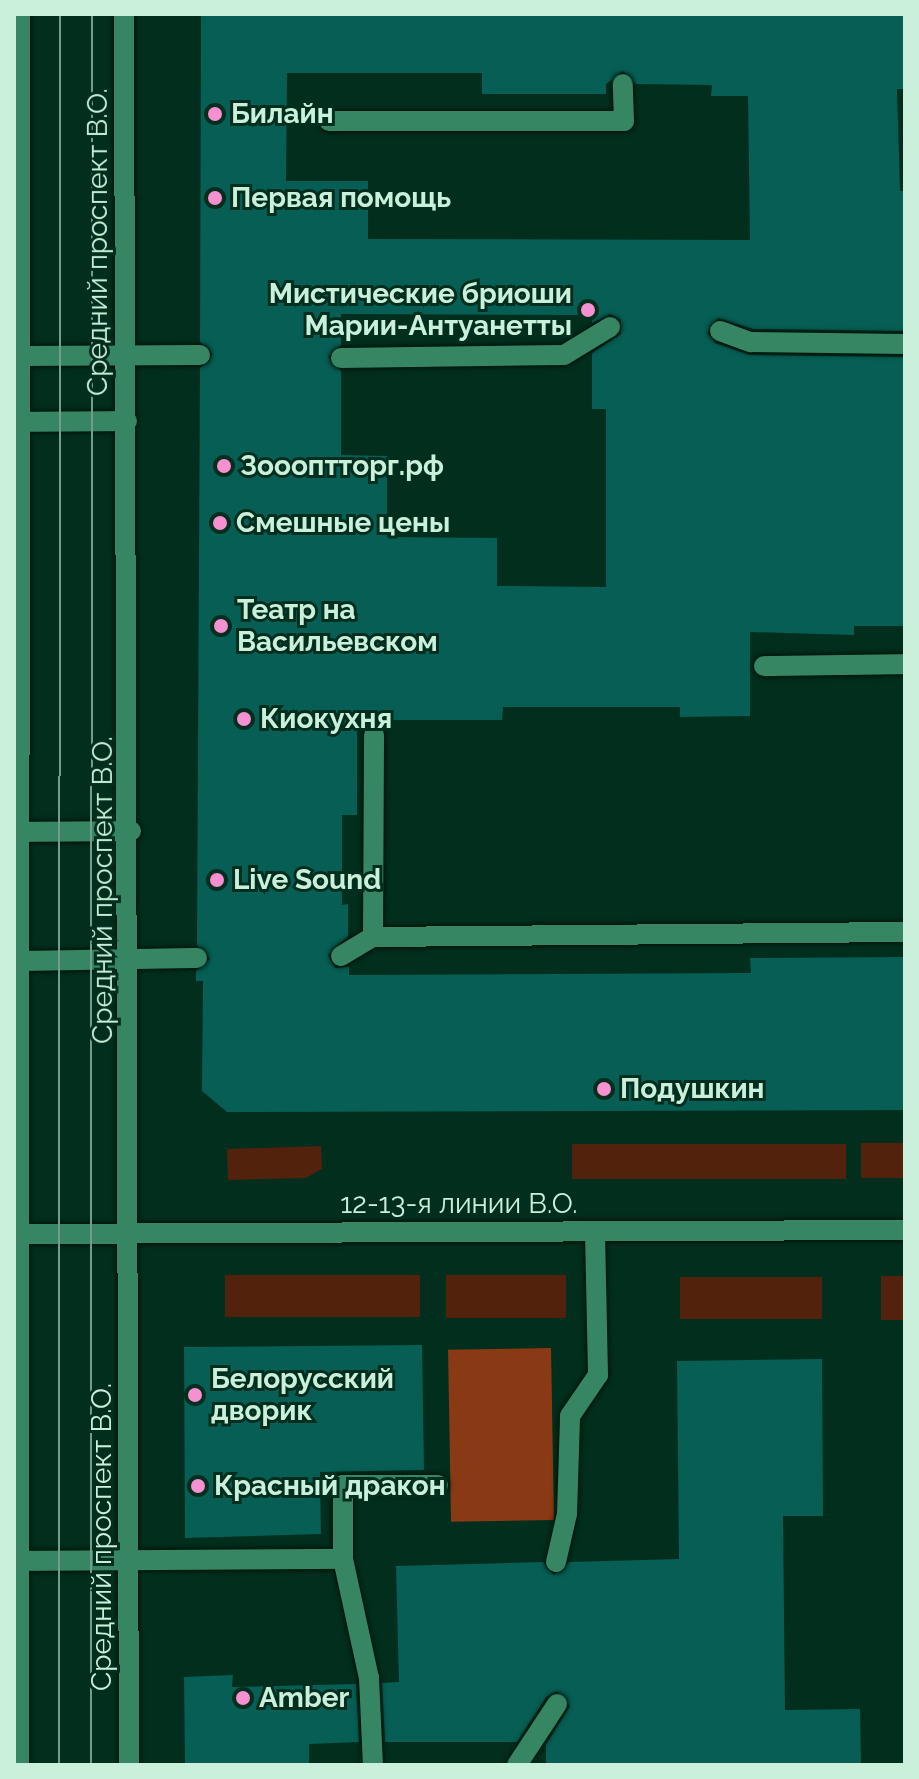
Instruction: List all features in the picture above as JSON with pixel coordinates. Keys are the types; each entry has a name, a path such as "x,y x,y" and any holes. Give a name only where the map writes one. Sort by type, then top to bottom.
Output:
{"main road":[{"path":"19,1765 15,1234 18,422 21,356 20,14"},
{"name":"Средний проспект В.О.","path":"124,14 132,959 129,1765"},
{"path":"329,121 624,121 623,84"},
{"path":"341,358 564,355 610,327"},
{"path":"720,331 751,342 905,344"},
{"path":"21,356 200,355"},
{"path":"18,422 127,421"},
{"path":"764,666 905,664"},
{"path":"373,937 374,735"},
{"path":"17,832 131,831"},
{"path":"341,956 373,937 905,932"},
{"path":"18,961 197,958"},
{"name":"12-13-я линии В.О.","path":"15,1234 905,1230"},
{"path":"556,1562 567,1514 570,1416 598,1375 595,1231"},
{"path":"373,1765 369,1678 343,1559 343,1485 438,1485"},
{"path":"18,1561 343,1559"},
{"path":"517,1765 557,1704"}],"shaded area":[{"path":"861,1143 905,1143 905,1178 861,1178"},
{"path":"572,1144 846,1144 846,1179 572,1179"},
{"path":"321,1146 322,1169 306,1178 228,1180 227,1149"},
{"path":"225,1275 420,1275 420,1317 225,1317"},
{"path":"446,1275 566,1275 566,1318 446,1318"},
{"path":"881,1276 905,1276 905,1320 881,1320"},
{"path":"680,1277 822,1277 822,1319 680,1319"},
{"path":"551,1348 554,1520 451,1522 448,1350"}],"building":[{"path":"201,14 905,14 905,89 897,89 900,191 905,191 905,331 753,329 718,318 707,333 715,343 750,355 905,357 905,626 854,626 854,635 750,632 750,716 680,717 680,707 503,707 502,720 357,720 357,815 342,815 342,905 348,904 348,936 328,955 335,968 349,967 349,975 751,973 750,958 905,957 905,1110 227,1112 202,1091 203,981 196,981 196,971 210,959 197,945 200,368 213,354 200,342","holes":["623,71 636,84 712,85 711,96 748,96 750,240 368,239 368,181 286,181 287,73 482,73 482,94 606,94 606,84","341,314 592,315 592,323 610,314 621,320 621,334 592,353 592,409 606,409 606,587 497,586 497,538 387,537 387,456 341,455 341,371 328,357 341,345"]},
{"path":"422,1345 424,1470 320,1472 321,1534 185,1538 184,1347"},
{"path":"822,1359 823,1516 783,1516 785,1710 860,1709 861,1765 546,1765 546,1745 570,1706 557,1691 546,1697 517,1742 385,1742 382,1683 399,1682 396,1566 543,1562 554,1575 569,1562 679,1559 677,1361"},
{"path":"233,1675 232,1687 356,1684 359,1742 309,1744 309,1765 185,1765 184,1677"}],"tram line":[{"path":"59,1765 60,14"},
{"path":"91,1765 92,14"}],"place":[{"name":"Билайн","path":"215,114"},
{"name":"Первая помощь","path":"215,198"},
{"name":"Мистические бриоши Марии-Антуанетты","path":"588,310"},
{"name":"Зоооптторг.рф","path":"224,466"},
{"name":"Смешные цены","path":"220,523"},
{"name":"Театр на Васильевском","path":"221,626"},
{"name":"Киокухня","path":"244,719"},
{"name":"Live Sound","path":"217,880"},
{"name":"Подушкин","path":"604,1089"},
{"name":"Белорусский дворик","path":"195,1395"},
{"name":"Красный дракон","path":"198,1486"},
{"name":"Amber","path":"243,1698"}]}
